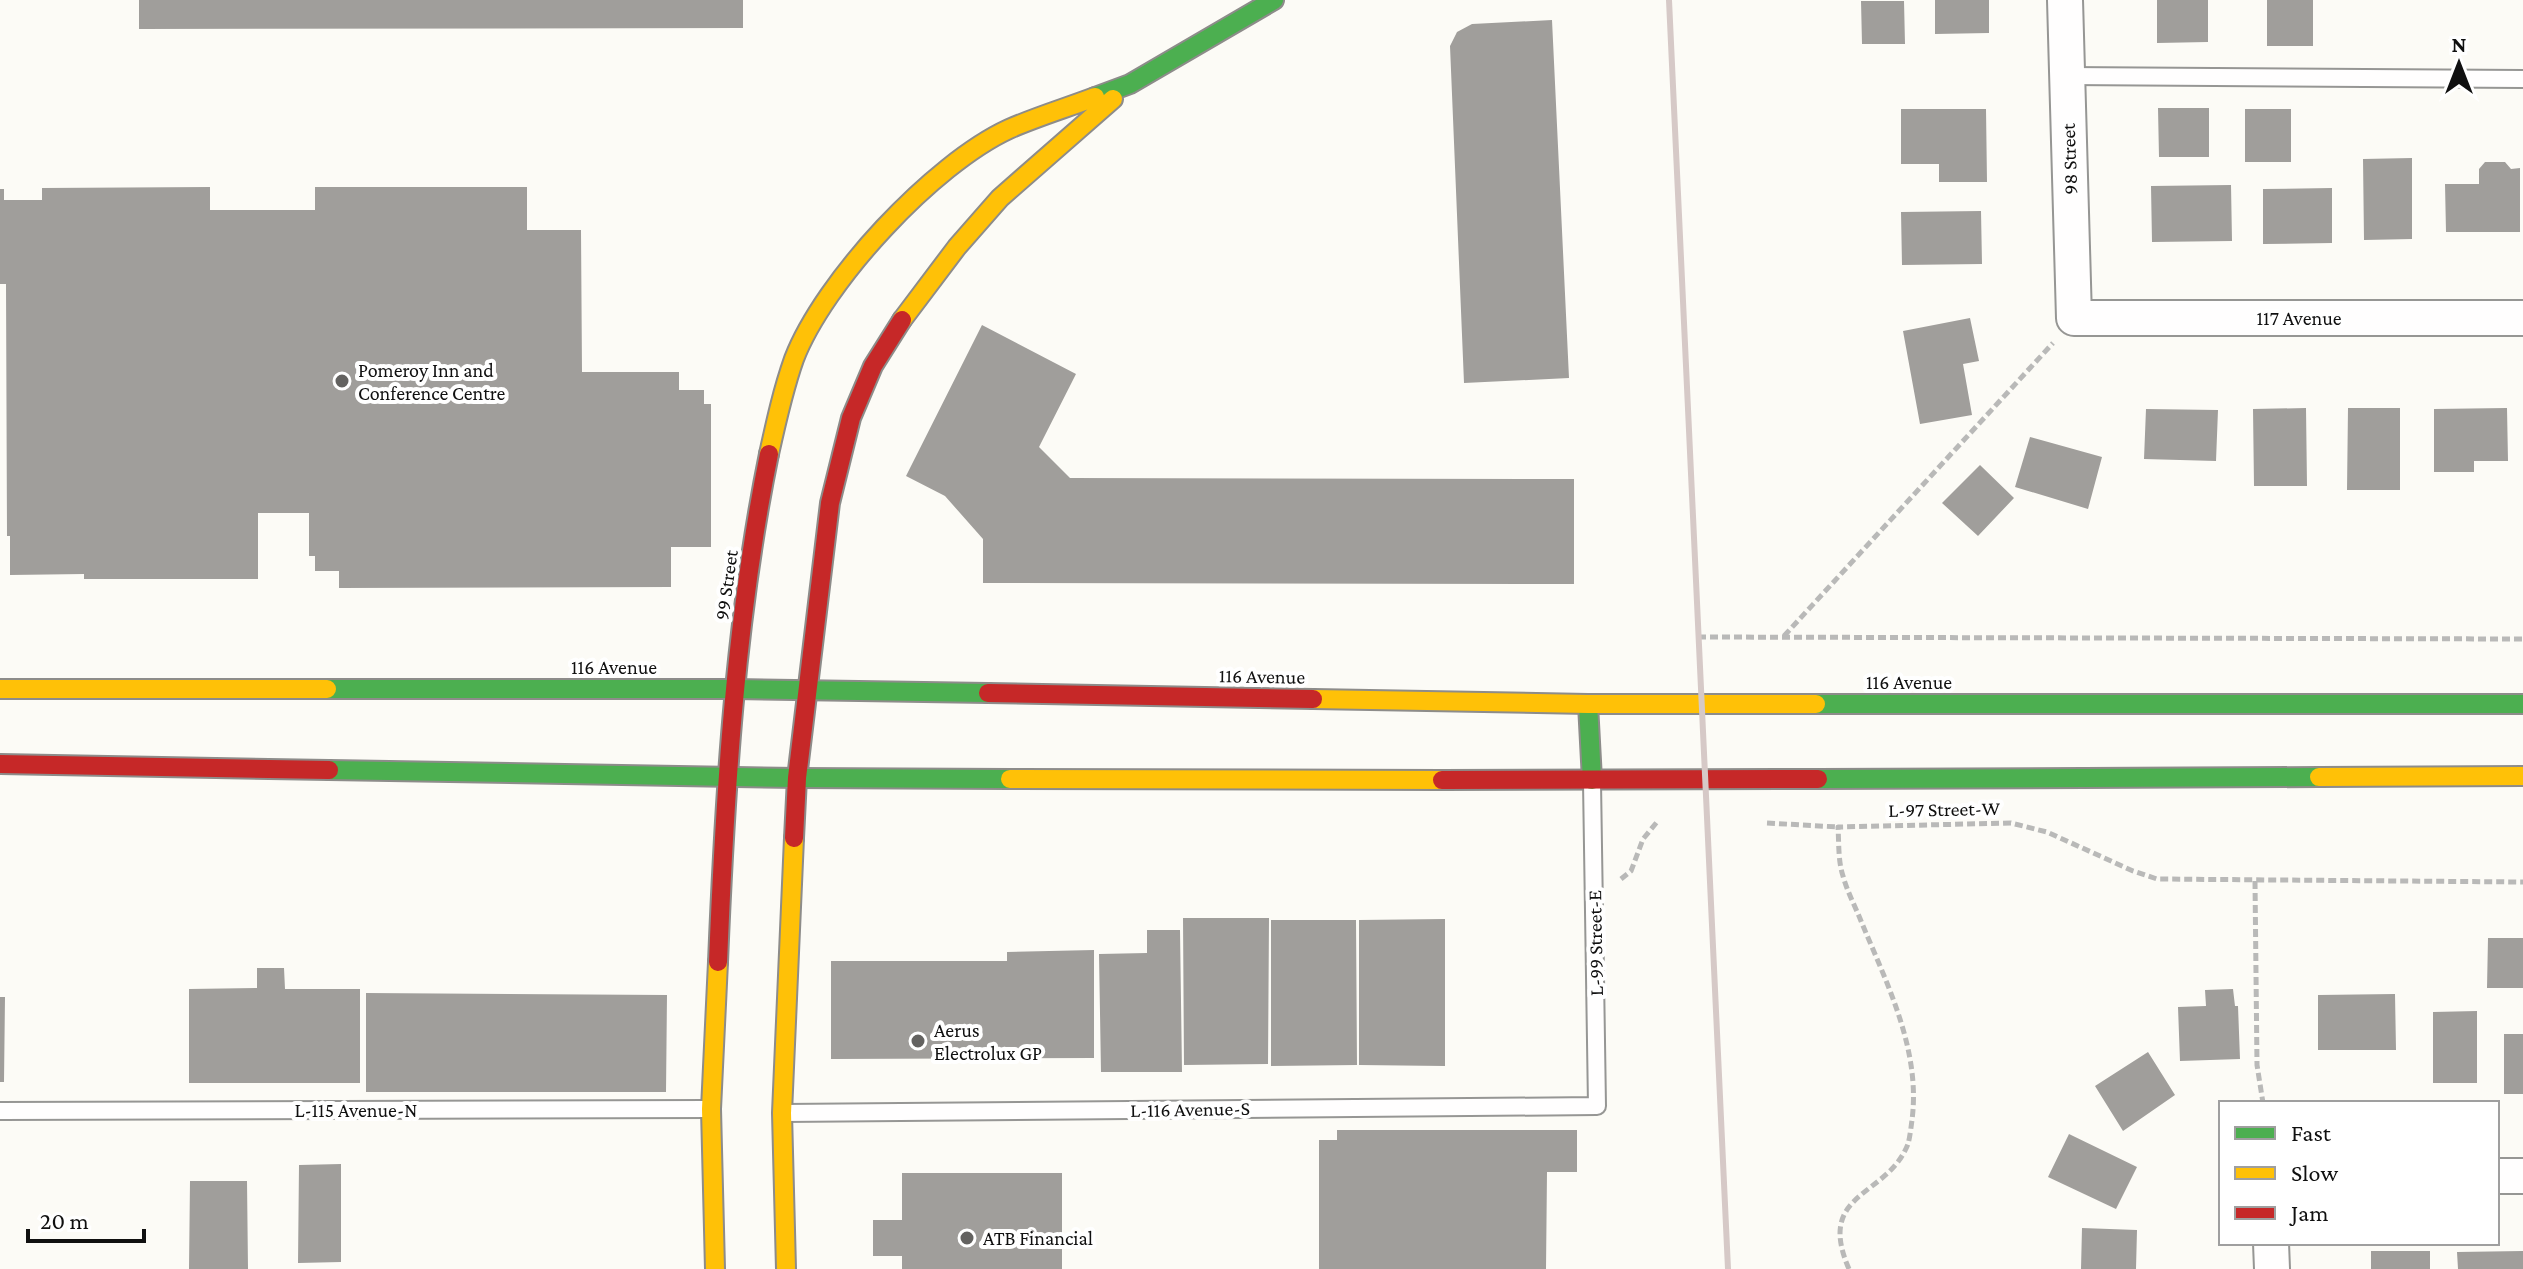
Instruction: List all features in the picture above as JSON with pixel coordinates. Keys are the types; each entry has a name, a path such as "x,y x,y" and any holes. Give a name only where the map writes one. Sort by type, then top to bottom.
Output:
{"main road":[{"name":"99 Street","path":"715,1269 711,1109 726,778 761,494 777,415 795,357 826,300 863,251 914,198 963,158 1007,130 1130,84 1274,0"},
{"name":"99 Street","path":"786,1269 782,1113 797,778 830,503 851,418 873,366 902,320 939,271 1000,198 1130,84"},
{"path":"0,681 33,690"},
{"name":"116 Avenue","path":"0,689 735,689 1588,704 2523,704"},
{"path":"1588,704 1592,780"},
{"path":"0,764 726,778 1592,780 2523,776"}],"street":[{"name":"98 Street","path":"2065,0 2074,318"},
{"name":"117 Avenue","path":"2074,318 2523,318"},
{"path":"2499,1176 2523,1176"},
{"path":"2271,1245 2272,1269"}],"lane":[{"path":"2067,76 2523,79"},
{"name":"L-99 Street-E","path":"1592,780 1597,1106"},
{"name":"L-116 Avenue-S","path":"782,1113 1597,1106"},
{"name":"L-115 Avenue-N","path":"0,1111 711,1109"}],"path":[{"path":"1783,637 2074,318"},
{"path":"1698,637 2523,639"},
{"path":"1594,893 1631,871 1643,839 1662,816"},
{"name":"L-97 Street-W","path":"1764,822 1838,827 2011,823 2047,832 2157,879 2523,882"},
{"path":"1838,827 1842,875 1894,1000 1910,1058 1913,1091 1908,1144 1894,1164 1842,1217 1838,1236 1849,1269"},
{"path":"2255,881 2257,1065 2263,1101"}],"building":[{"path":"139,0 743,0 743,28 139,29"},
{"path":"1935,0 1989,0 1989,33 1935,34"},
{"path":"2157,0 2208,0 2208,42 2157,43"},
{"path":"2267,0 2313,0 2313,46 2267,46"},
{"path":"1861,1 1904,1 1905,44 1862,44"},
{"path":"1552,20 1569,378 1464,383 1450,46 1457,32 1472,24"},
{"path":"2158,108 2209,108 2209,157 2159,157"},
{"path":"1901,109 1986,109 1987,182 1939,182 1939,164 1901,164"},
{"path":"2245,109 2291,109 2291,162 2245,162"},
{"path":"2412,158 2412,239 2364,240 2363,159"},
{"path":"2485,162 2505,162 2511,169 2520,168 2520,232 2446,232 2445,184 2479,184 2479,169"},
{"path":"2231,185 2232,241 2152,242 2151,186"},
{"name":"Pomeroy Inn and Conference Centre","path":"210,187 210,210 315,210 315,187 527,187 527,230 581,230 582,372 679,372 679,390 704,390 704,404 711,404 711,547 671,547 671,587 339,588 339,571 315,571 315,556 309,556 309,513 258,513 258,579 84,579 84,574 10,575 10,536 7,536 6,284 0,284 0,189 4,189 4,200 42,200 42,188"},
{"path":"2332,188 2332,243 2263,244 2263,189"},
{"path":"1981,211 1982,264 1902,265 1901,212"},
{"path":"1970,318 1979,361 1963,364 1972,415 1920,424 1903,331"},
{"path":"982,325 1076,374 1039,447 1070,478 1574,479 1574,584 983,583 983,539 945,496 906,476"},
{"path":"2306,408 2307,486 2254,486 2253,409"},
{"path":"2348,408 2400,408 2400,490 2347,490"},
{"path":"2507,408 2508,461 2474,461 2474,472 2434,472 2434,409"},
{"path":"2146,409 2218,410 2216,461 2144,459"},
{"path":"2030,437 2102,457 2088,509 2015,487"},
{"path":"1980,465 2014,498 1978,536 1942,503"},
{"path":"1183,918 1269,918 1268,1064 1184,1065"},
{"path":"1445,919 1445,1066 1359,1065 1359,920"},
{"path":"1271,920 1356,920 1357,1065 1271,1066"},
{"path":"1147,930 1180,930 1182,1072 1101,1072 1099,954 1147,953"},
{"path":"2488,938 2523,938 2523,988 2487,988"},
{"path":"1094,950 1094,1058 831,1059 831,961 1007,961 1007,952"},
{"path":"257,968 284,968 285,989 360,989 360,1083 189,1083 189,989 257,988"},
{"path":"2233,989 2235,1006 2238,1006 2240,1059 2180,1061 2178,1007 2206,1006 2205,990"},
{"path":"366,993 667,995 666,1092 366,1092"},
{"path":"2395,994 2396,1050 2318,1050 2318,995"},
{"path":"0,997 5,997 4,1082 0,1082"},
{"path":"2477,1011 2477,1083 2433,1083 2433,1012"},
{"path":"2504,1034 2523,1034 2523,1094 2504,1094"},
{"path":"2148,1052 2175,1095 2123,1131 2095,1086"},
{"path":"1337,1130 1577,1130 1577,1172 1547,1172 1546,1269 1319,1269 1319,1140 1337,1140"},
{"path":"2069,1134 2137,1167 2116,1209 2048,1177"},
{"path":"341,1164 341,1262 298,1263 299,1165"},
{"name":"ATB Financial","path":"902,1173 1062,1173 1062,1269 902,1269 902,1256 873,1256 873,1220 902,1220"},
{"path":"190,1181 247,1181 248,1269 189,1269"},
{"path":"2082,1228 2137,1230 2136,1269 2081,1269"},
{"path":"2371,1251 2430,1251 2430,1269 2371,1269"},
{"path":"2523,1251 2523,1269 2458,1269 2457,1252"}],"railway":[{"path":"1669,0 1728,1269"}],"traffic: fast":[{"path":"1095,97 1130,84 1274,0"},
{"path":"327,689 735,689 988,693"},
{"path":"1588,704 1592,780"},
{"path":"1816,704 2523,704"},
{"path":"329,770 1010,779"},
{"path":"1818,779 2319,777"}],"traffic: slow":[{"path":"769,454 790,371 809,328 855,261 884,228 915,197 979,146 1009,129 1095,97"},
{"path":"902,320 957,247 1000,198 1113,99"},
{"path":"0,689 327,689"},
{"path":"1313,699 1816,704"},
{"path":"2319,777 2523,776"},
{"path":"1010,779 1442,780"},
{"path":"786,1269 782,1113 794,838"},
{"path":"715,1269 711,1109 718,962"}],"traffic: jam":[{"path":"794,838 797,778 830,503 851,418 873,366 902,320"},
{"path":"718,962 733,707 748,580 769,454"},
{"path":"988,693 1313,699"},
{"path":"0,764 329,770"},
{"path":"1442,780 1818,779"}],"place":[{"name":"Pomeroy Inn and Conference Centre","path":"342,381"},
{"name":"Aerus Electrolux GP","path":"918,1041"},
{"name":"ATB Financial","path":"967,1238"}]}
